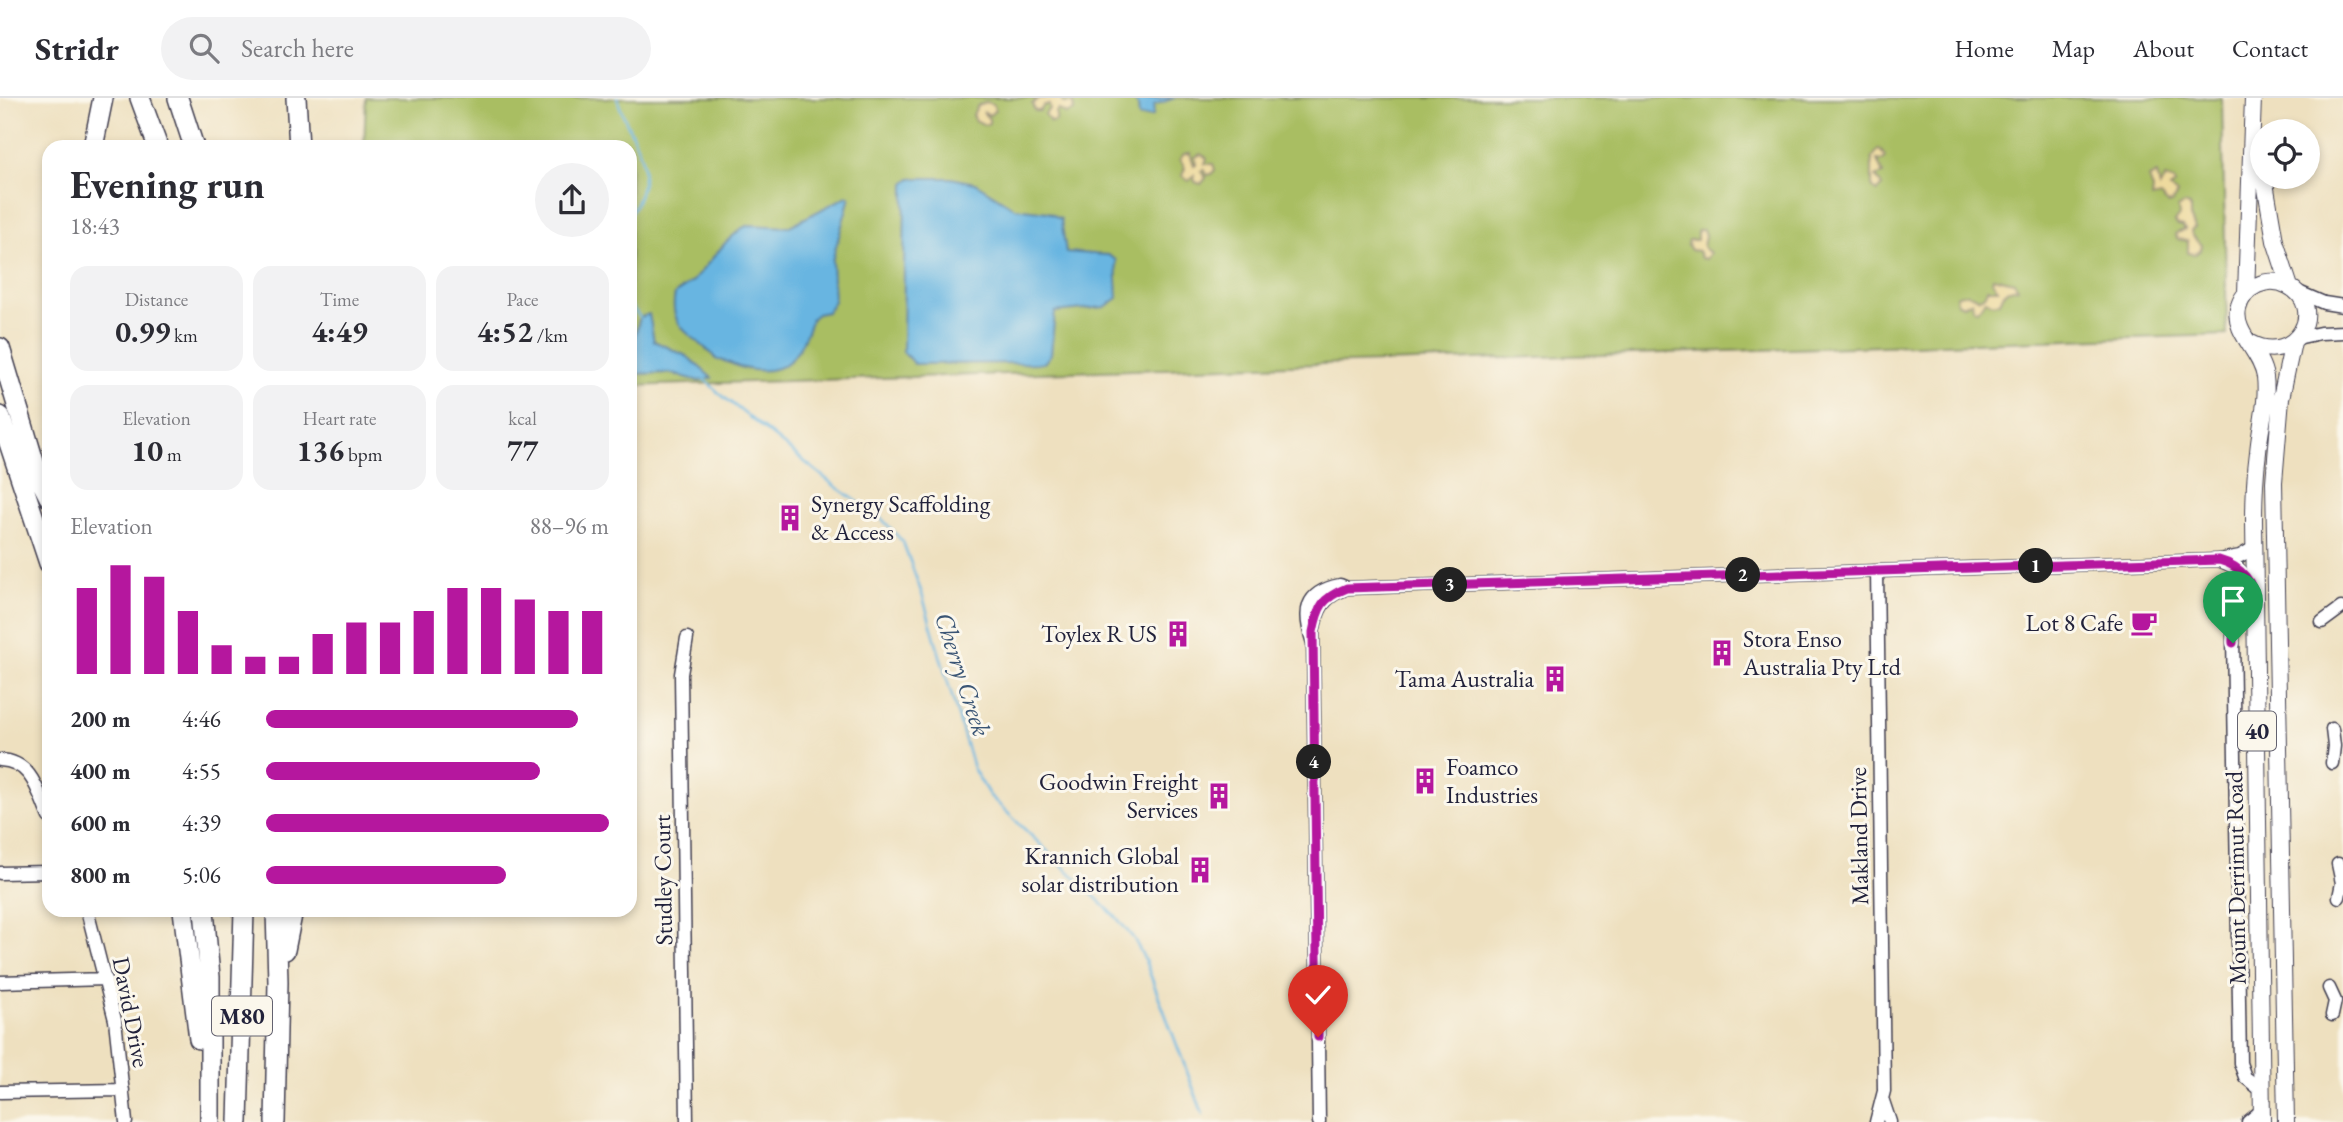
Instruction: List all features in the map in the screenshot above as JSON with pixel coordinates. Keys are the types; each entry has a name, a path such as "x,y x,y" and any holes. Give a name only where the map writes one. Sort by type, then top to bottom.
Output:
{"highway":[{"path":"94,140 103,98"},
{"path":"138,98 145,140"},
{"path":"138,98 155,140"},
{"path":"178,98 192,140"},
{"path":"193,98 203,140"},
{"path":"296,98 299,140"},
{"path":"0,348 42,483"},
{"path":"0,416 42,543"},
{"path":"184,917 200,1047 210,1077"},
{"path":"205,917 210,977 210,1122"},
{"name":"M80","path":"238,1122 244,917"},
{"name":"M80","path":"275,1122 278,982 276,917"},
{"path":"278,982 292,917"}],"main road":[{"name":"40","path":"2253,98 2256,119"},
{"name":"40","path":"2251,343 2245,338 2238,323 2239,306 2246,293 2253,98"},
{"name":"40","path":"2266,189 2277,249 2293,289 2305,309 2306,320 2295,340"},
{"path":"2246,293 2253,287 2272,282 2293,289"},
{"path":"2251,343 2272,350 2283,348 2295,340"},
{"name":"Mount Derrimut Road","path":"2286,1122 2274,482 2281,398 2295,340"},
{"name":"Mount Derrimut Road","path":"2251,343 2263,368 2265,387 2256,475 2254,548 2262,1116"}],"street":[{"path":"2293,289 2324,303 2343,306"},
{"path":"2295,340 2320,332 2343,332"},
{"path":"1320,1122 1313,643 1319,608 1329,596 1347,588 2219,560 2240,556 2254,548"},
{"path":"2219,560 2244,573 2255,601 2238,622 2233,636 2240,1063 2245,1077 2262,1091"},
{"name":"Makland Drive","path":"1877,571 1883,1100 1890,1122"},
{"path":"2322,622 2341,604"},
{"name":"Studley Court","path":"687,638 681,674 687,1122"},
{"path":"2332,729 2338,746 2332,763"},
{"path":"0,760 14,761 22,766 31,776 42,801"},
{"path":"2338,864 2343,883 2339,897"},
{"path":"0,873 42,872"},
{"name":"David Drive","path":"89,917 106,979 120,1054 126,1122"},
{"path":"0,982 106,979"},
{"path":"2329,988 2339,1001 2332,1015"},
{"path":"0,1092 123,1090"},
{"name":"Makland Drive","path":"1876,1122 1883,1100"},
{"path":"2248,1122 2262,1116"}],"green space":[{"path":"366,98 2222,98 2227,335 637,386 637,140 364,140"}],"sand":[{"path":"1033,98 1060,98 1063,103 1073,103 1074,111 1066,114 1059,110 1056,112 1056,121 1050,122 1045,114 1050,109 1049,105 1035,111 1032,104 1037,100"},
{"path":"985,102 993,104 995,110 990,115 983,112 989,119 989,123 985,125 975,120 973,115 977,106"},
{"path":"1879,149 1885,156 1883,161 1877,160 1883,174 1876,177 1882,186 1877,191 1872,188 1872,158"},
{"path":"1190,153 1194,165 1195,157 1201,154 1207,158 1205,164 1213,164 1215,170 1211,174 1207,175 1204,170 1201,171 1206,178 1201,184 1195,182 1194,175 1189,181 1182,176 1185,168 1180,159 1184,154"},
{"path":"2157,174 2160,187 2165,178 2174,181 2175,185 2170,189 2177,194 2173,202 2168,204 2160,196 2152,198 2153,189 2149,178"},
{"path":"2184,204 2190,206 2190,217 2195,228 2191,231 2192,235 2202,245 2201,250 2195,254 2188,253 2188,241 2178,239 2175,235 2185,230 2175,222 2179,216 2178,208"},
{"path":"1699,230 1703,230 1705,235 1703,247 1710,253 1706,259 1701,258 1698,251 1691,250 1688,245 1689,240 1697,240"},
{"path":"1993,277 2014,282 2018,288 2005,291 2000,302 1993,304 1986,300 1977,310 1973,309 1972,301 1963,306 1957,303 1956,296 1968,294 1978,298 1984,296 1987,289 1998,289 1992,281"}],"water":[{"path":"1132,98 1175,98 1154,105 1153,116 1139,117 1138,106"},
{"path":"911,178 951,178 975,183 1015,208 1048,212 1061,219 1066,252 1108,255 1116,260 1118,298 1105,307 1055,312 1051,354 1044,363 914,364 903,352 905,183"},
{"path":"847,196 850,197 832,261 834,301 827,312 812,318 802,343 790,361 781,367 758,371 717,360 680,325 674,306 675,294 693,281 726,242 742,228 750,225 788,227"},
{"path":"649,314 654,341 687,356 712,378 699,381 670,373 637,374 637,328 640,317"}],"waterway":[{"name":"Cherry Creek","path":"617,98 634,140"},
{"name":"Cherry Creek","path":"637,147 643,167 643,181 637,201"},
{"name":"Cherry Creek","path":"637,313 640,317"},
{"name":"Cherry Creek","path":"703,378 835,486 882,519 903,542 922,594 973,768 989,795 1117,918 1134,939 1144,958 1203,1114"}],"place":[{"name":"Synergy Scaffolding & Access","path":"790,518"},
{"name":"Lot 8 Cafe","path":"2144,623"},
{"name":"Toylex R US","path":"1178,634"},
{"name":"Stora Enso Australia Pty Ltd","path":"1722,653"},
{"name":"Tama Australia","path":"1555,679"},
{"name":"Foamco Industries","path":"1425,781"},
{"name":"Goodwin Freight Services","path":"1219,796"},
{"name":"Krannich Global solar distribution","path":"1200,870"}],"route":[{"path":"1318,1037 1313,632 1319,608 1324,600 1347,588 2219,560 2244,573 2255,595 2255,606 2238,622 2233,643"}]}
